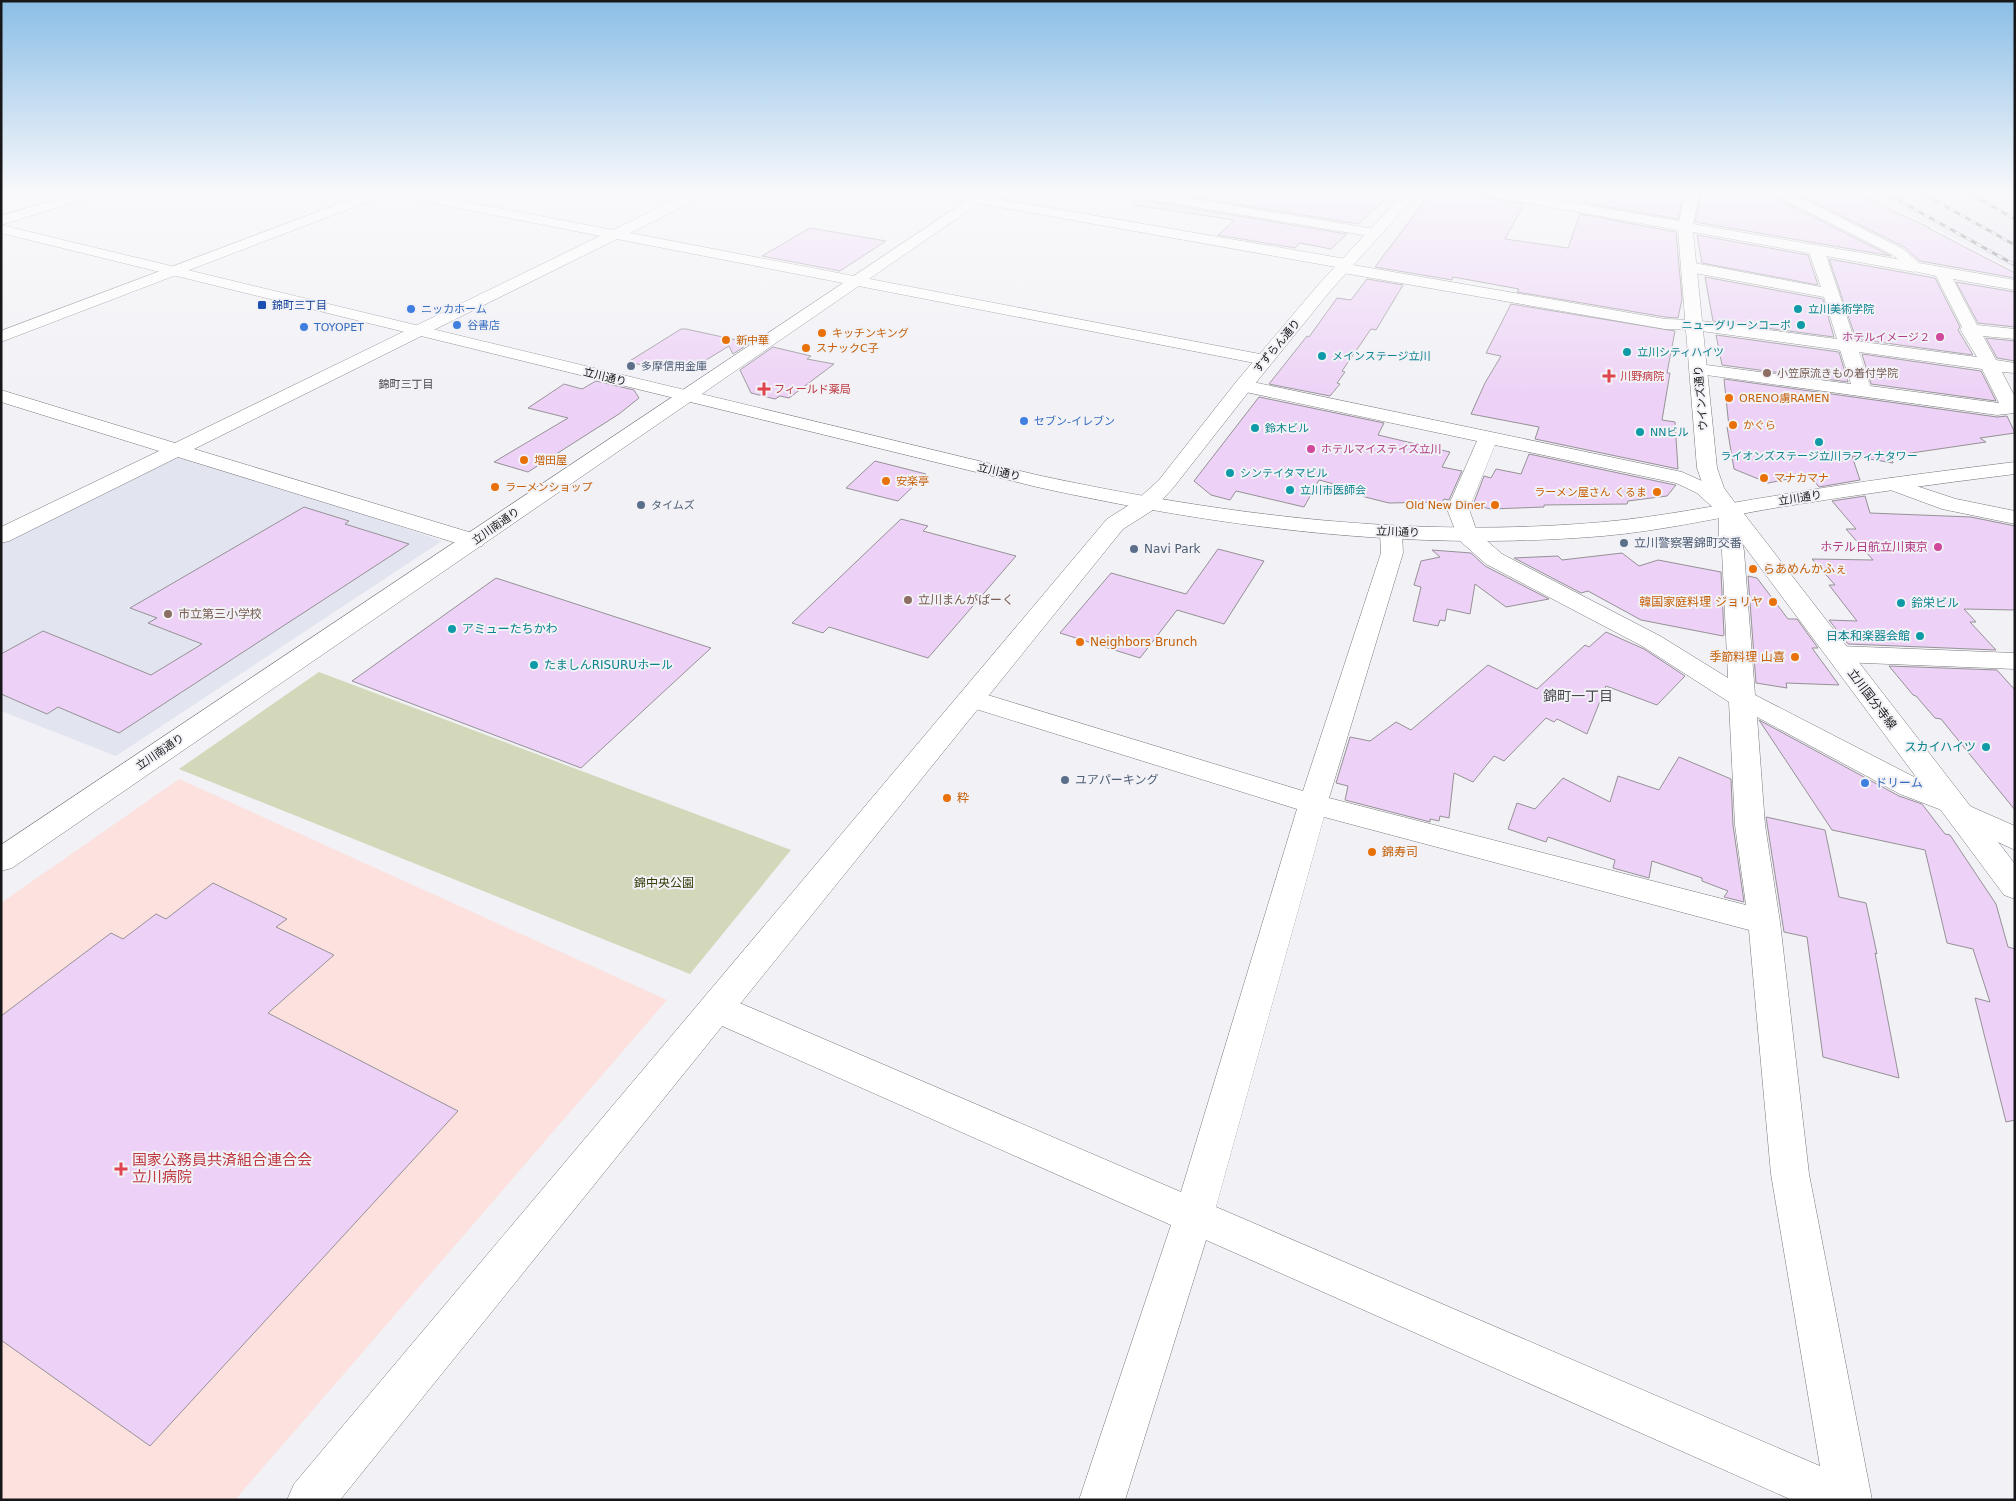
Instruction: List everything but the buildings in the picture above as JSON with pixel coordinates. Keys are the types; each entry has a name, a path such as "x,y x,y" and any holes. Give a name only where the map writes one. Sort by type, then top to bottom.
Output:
{"street":[{"name":"立川通り","path":"132,261 1037,481 1145,504 1262,523 1391,533 1466,535 1604,528 1730,511 1892,484 2015,468"},
{"path":"1,337 199,261"},
{"path":"1,536 561,261"},
{"path":"754,261 1265,360"},
{"name":"立川南通り","path":"1,860 474,542 684,396 885,261"},
{"path":"1319,261 1665,324 1694,326 2015,368"},
{"name":"すずらん通り","path":"310,1500 1115,524 1145,504 1166,484 1243,386 1349,261"},
{"name":"ウインズ通り","path":"1688,261 1707,468 1714,488 1730,511"},
{"path":"1820,261 1863,392"},
{"path":"1882,261 2015,285"},
{"path":"1908,261 1914,267"},
{"path":"1689,267 1831,294"},
{"path":"1699,369 1997,409 2011,408 1942,272"},
{"path":"1970,328 2015,334"},
{"path":"1243,386 1682,478 1704,489 1730,511 1730,538 1733,551 1750,825 1764,922 1790,1174 1848,1500"},
{"path":"1,396 474,542"},
{"path":"1488,438 1458,509 1466,535 1494,559 1651,641 1741,698 2015,839"},
{"path":"1892,484 1966,508 2015,518"},
{"name":"立川国分寺線","path":"1730,511 2015,887"},
{"path":"1102,1500 1194,1215 1313,804 1392,553 1391,533"},
{"path":"1839,654 2015,661"},
{"path":"972,699 1313,804 1764,922"},
{"path":"716,1008 1848,1500"}],"shaded area":[{"path":"1998,261 2015,261 2015,270"},
{"path":"176,449 442,541 116,756 1,711 1,540"},
{"path":"179,779 667,1000 235,1500 1,1500 1,903"}],"green space":[{"name":"錦中央公園","path":"319,672 791,850 690,974 179,769"}],"railway":[{"path":"2008,261 2015,265"}],"place":[{"name":"錦町三丁目","path":"262,305"},
{"name":"ニッカホーム","path":"411,309"},
{"name":"立川美術学院","path":"1798,309"},
{"name":"谷書店","path":"457,325"},
{"name":"ニューグリーンコーポ","path":"1801,325"},
{"name":"TOYOPET","path":"304,327"},
{"name":"キッチンキング","path":"822,333"},
{"name":"ホテルイメージ２","path":"1940,337"},
{"name":"新中華","path":"726,340"},
{"name":"スナックC子","path":"806,348"},
{"name":"立川シティハイツ","path":"1627,352"},
{"name":"メインステージ立川","path":"1322,356"},
{"name":"多摩信用金庫","path":"631,366"},
{"name":"小笠原流きもの着付学院","path":"1767,373"},
{"name":"川野病院","path":"1609,376"},
{"name":"フィールド薬局","path":"764,389"},
{"name":"ORENO虜RAMEN","path":"1729,398"},
{"name":"セブン-イレブン","path":"1024,421"},
{"name":"かぐら","path":"1733,425"},
{"name":"鈴木ビル","path":"1255,428"},
{"name":"NNビル","path":"1640,432"},
{"name":"ライオンズステージ立川ラフィナタワー","path":"1819,442"},
{"name":"ホテルマイステイズ立川","path":"1311,449"},
{"name":"増田屋","path":"524,460"},
{"name":"シンテイタマビル","path":"1230,473"},
{"name":"マナカマナ","path":"1764,478"},
{"name":"安楽亭","path":"886,481"},
{"name":"ラーメンショップ","path":"495,487"},
{"name":"立川市医師会","path":"1290,490"},
{"name":"ラーメン屋さん くるま","path":"1657,492"},
{"name":"タイムズ","path":"641,505"},
{"name":"Old New Diner","path":"1495,505"},
{"name":"立川警察署錦町交番","path":"1624,543"},
{"name":"ホテル日航立川東京","path":"1938,547"},
{"name":"Navi Park","path":"1134,549"},
{"name":"らあめんかふぇ","path":"1753,569"},
{"name":"立川まんがぱーく","path":"908,600"},
{"name":"韓国家庭料理 ジョリヤ","path":"1773,602"},
{"name":"鈴栄ビル","path":"1901,603"},
{"name":"市立第三小学校","path":"168,614"},
{"name":"アミューたちかわ","path":"452,629"},
{"name":"日本和楽器会館","path":"1920,636"},
{"name":"Neighbors Brunch","path":"1080,642"},
{"name":"季節料理 山喜","path":"1795,657"},
{"name":"たましんRISURUホール","path":"534,665"},
{"name":"スカイハイツ","path":"1986,747"},
{"name":"ユアパーキング","path":"1065,780"},
{"name":"ドリーム","path":"1865,783"},
{"name":"粋","path":"947,798"},
{"name":"錦寿司","path":"1372,852"},
{"name":"国家公務員共済組合連合会 立川病院","path":"121,1169"}],"district":[{"name":"錦町三丁目","path":"406,384"},
{"name":"錦町一丁目","path":"1578,696"}]}
